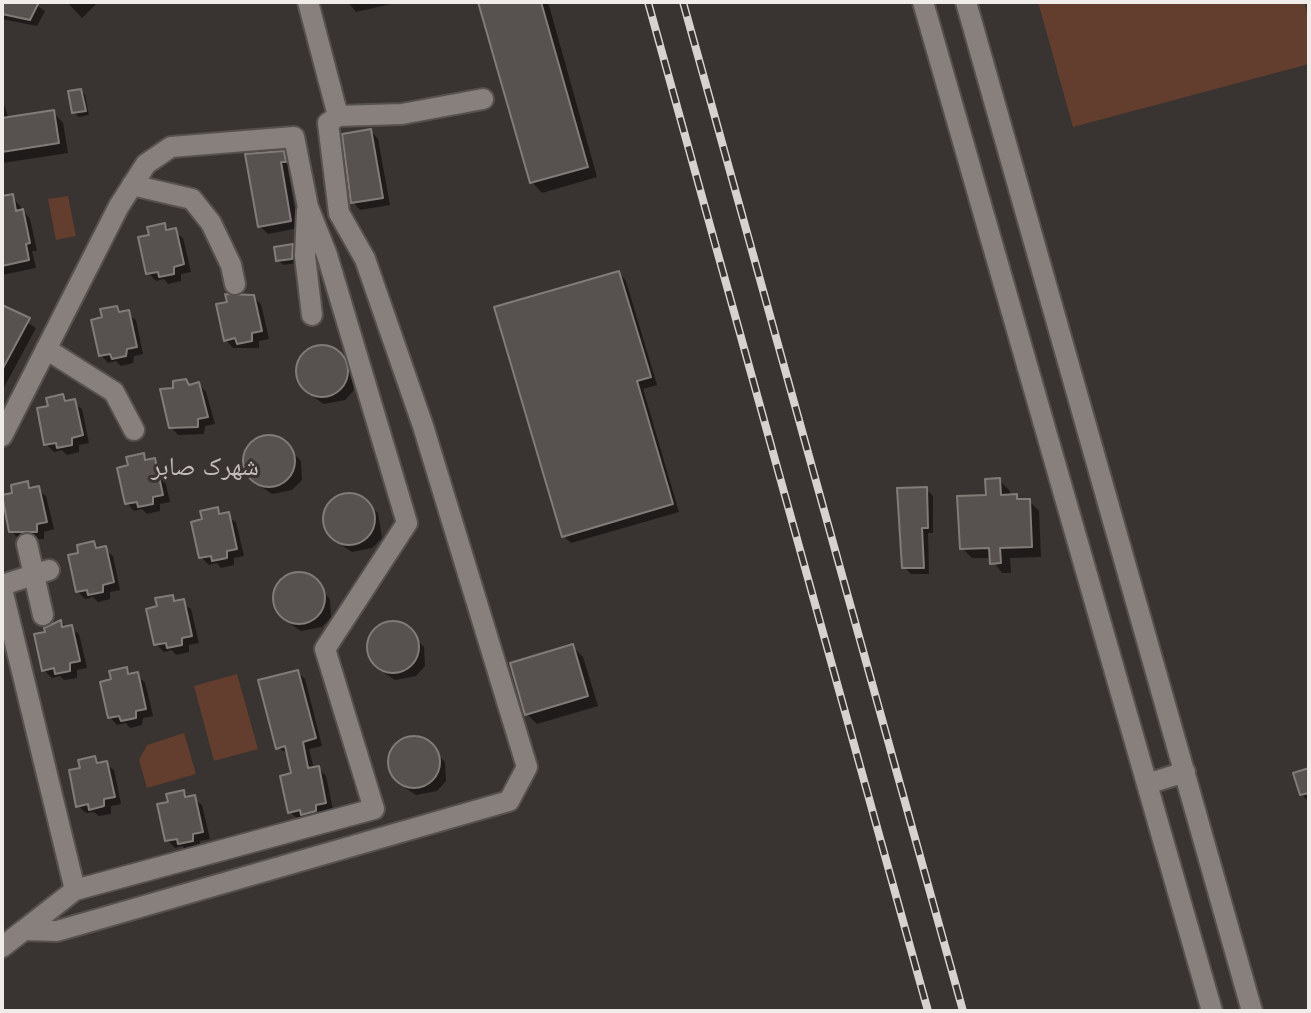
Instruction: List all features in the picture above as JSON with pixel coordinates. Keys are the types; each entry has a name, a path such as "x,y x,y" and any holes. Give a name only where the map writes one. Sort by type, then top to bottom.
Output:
{"street":[{"path":"308,2 338,116"},
{"path":"923,2 1212,1011"},
{"path":"966,2 1252,1011"},
{"path":"24,930 57,931 509,801 527,767 423,426 365,259 339,213 328,123 338,116 402,114 483,99"},
{"path":"2,436 132,185 146,164 171,147 294,137 308,207 327,255 407,523 325,649 374,809 75,890 2,947"},
{"path":"132,185 192,199 211,223 231,265 235,284"},
{"path":"308,207 305,256 312,315"},
{"path":"46,349 114,392 134,430"},
{"path":"27,544 41,573 43,615"},
{"path":"41,573 2,587 75,890"},
{"path":"1147,784 1185,772"}],"shaded area":[{"path":"1038,2 1304,2 1309,21 1309,64 1073,127"},
{"path":"68,196 76,236 56,240 48,199"},
{"path":"237,674 258,749 214,761 194,686"},
{"path":"184,733 196,774 147,788 139,760 147,745"}],"building":[{"path":"2,2 39,2 30,20 2,14"},
{"path":"478,2 541,2 588,167 530,183"},
{"path":"81,89 86,111 72,113 68,91"},
{"path":"54,110 59,143 2,152 2,118"},
{"path":"371,129 383,198 351,203 342,134"},
{"path":"284,151 286,162 281,162 291,221 258,227 245,154"},
{"path":"13,194 16,211 23,209 30,243 26,244 29,260 2,266 2,196"},
{"path":"165,223 166,230 176,228 184,264 174,267 174,274 159,277 158,272 146,274 138,237 149,235 147,227"},
{"path":"293,244 292,259 276,261 274,247"},
{"path":"619,271 651,377 637,381 673,504 562,537 494,307"},
{"path":"225,294 254,295 262,331 252,333 252,341 237,344 235,338 224,341 216,304 227,302"},
{"path":"2,305 30,318 2,370"},
{"path":"117,306 119,312 129,310 137,347 127,349 126,356 112,359 110,354 99,356 91,320 102,317 100,309"},
{"path":"322,345 341,352 348,371 341,390 322,397 303,390 296,371 303,352"},
{"path":"186,379 189,385 199,382 208,417 198,419 198,427 169,428 160,389 173,388 173,381"},
{"path":"63,394 65,401 75,399 83,435 72,438 72,445 57,448 56,443 44,445 37,408 48,406 46,398"},
{"path":"269,435 288,442 295,461 288,480 269,487 250,480 243,461 250,442"},
{"path":"144,453 145,460 155,458 163,495 153,497 153,504 138,507 137,502 125,504 117,468 128,465 126,457"},
{"path":"1000,478 1001,495 1017,494 1017,499 1030,499 1032,547 1000,548 1001,563 990,564 989,548 960,549 957,496 986,495 985,479"},
{"path":"28,481 29,488 39,486 47,522 37,524 37,532 9,532 2,495 12,493 11,485"},
{"path":"927,487 928,528 922,528 924,568 902,568 897,488"},
{"path":"349,493 368,500 375,519 368,538 349,545 330,538 323,519 330,500"},
{"path":"218,507 219,514 229,512 237,549 227,551 227,558 212,561 211,556 199,558 191,522 202,519 200,511"},
{"path":"94,541 96,548 106,546 114,582 103,585 103,592 88,595 87,590 76,592 68,555 78,553 77,545"},
{"path":"299,572 318,579 325,598 318,617 299,624 280,617 273,598 280,579"},
{"path":"173,595 174,601 184,599 192,636 182,638 182,645 167,648 166,643 154,645 146,609 157,606 155,598"},
{"path":"61,620 62,627 72,625 80,661 70,663 70,671 55,674 54,668 42,671 34,634 45,632 44,628"},
{"path":"393,621 412,628 419,647 412,666 393,673 374,666 367,647 374,628"},
{"path":"573,644 588,696 525,715 510,663"},
{"path":"127,667 128,674 138,672 146,709 136,711 136,718 121,721 119,716 108,718 100,682 111,679 109,671"},
{"path":"298,670 316,738 303,742 308,768 319,766 326,803 316,805 316,811 301,815 300,810 288,813 280,776 291,773 285,746 276,749 258,680"},
{"path":"414,736 433,743 440,762 433,781 414,788 395,781 388,762 395,743"},
{"path":"95,756 97,763 107,761 115,797 104,799 104,806 89,810 88,804 76,807 69,770 80,768 78,760"},
{"path":"1309,768 1309,793 1300,795 1293,773"},
{"path":"184,790 185,797 195,795 203,832 193,834 193,841 178,844 177,839 165,841 157,804 168,802 166,794"}],"railway":[{"path":"648,2 928,1011"},
{"path":"683,2 963,1011"}],"district":[{"name":"شهرک صابر","path":"205,467"}]}
